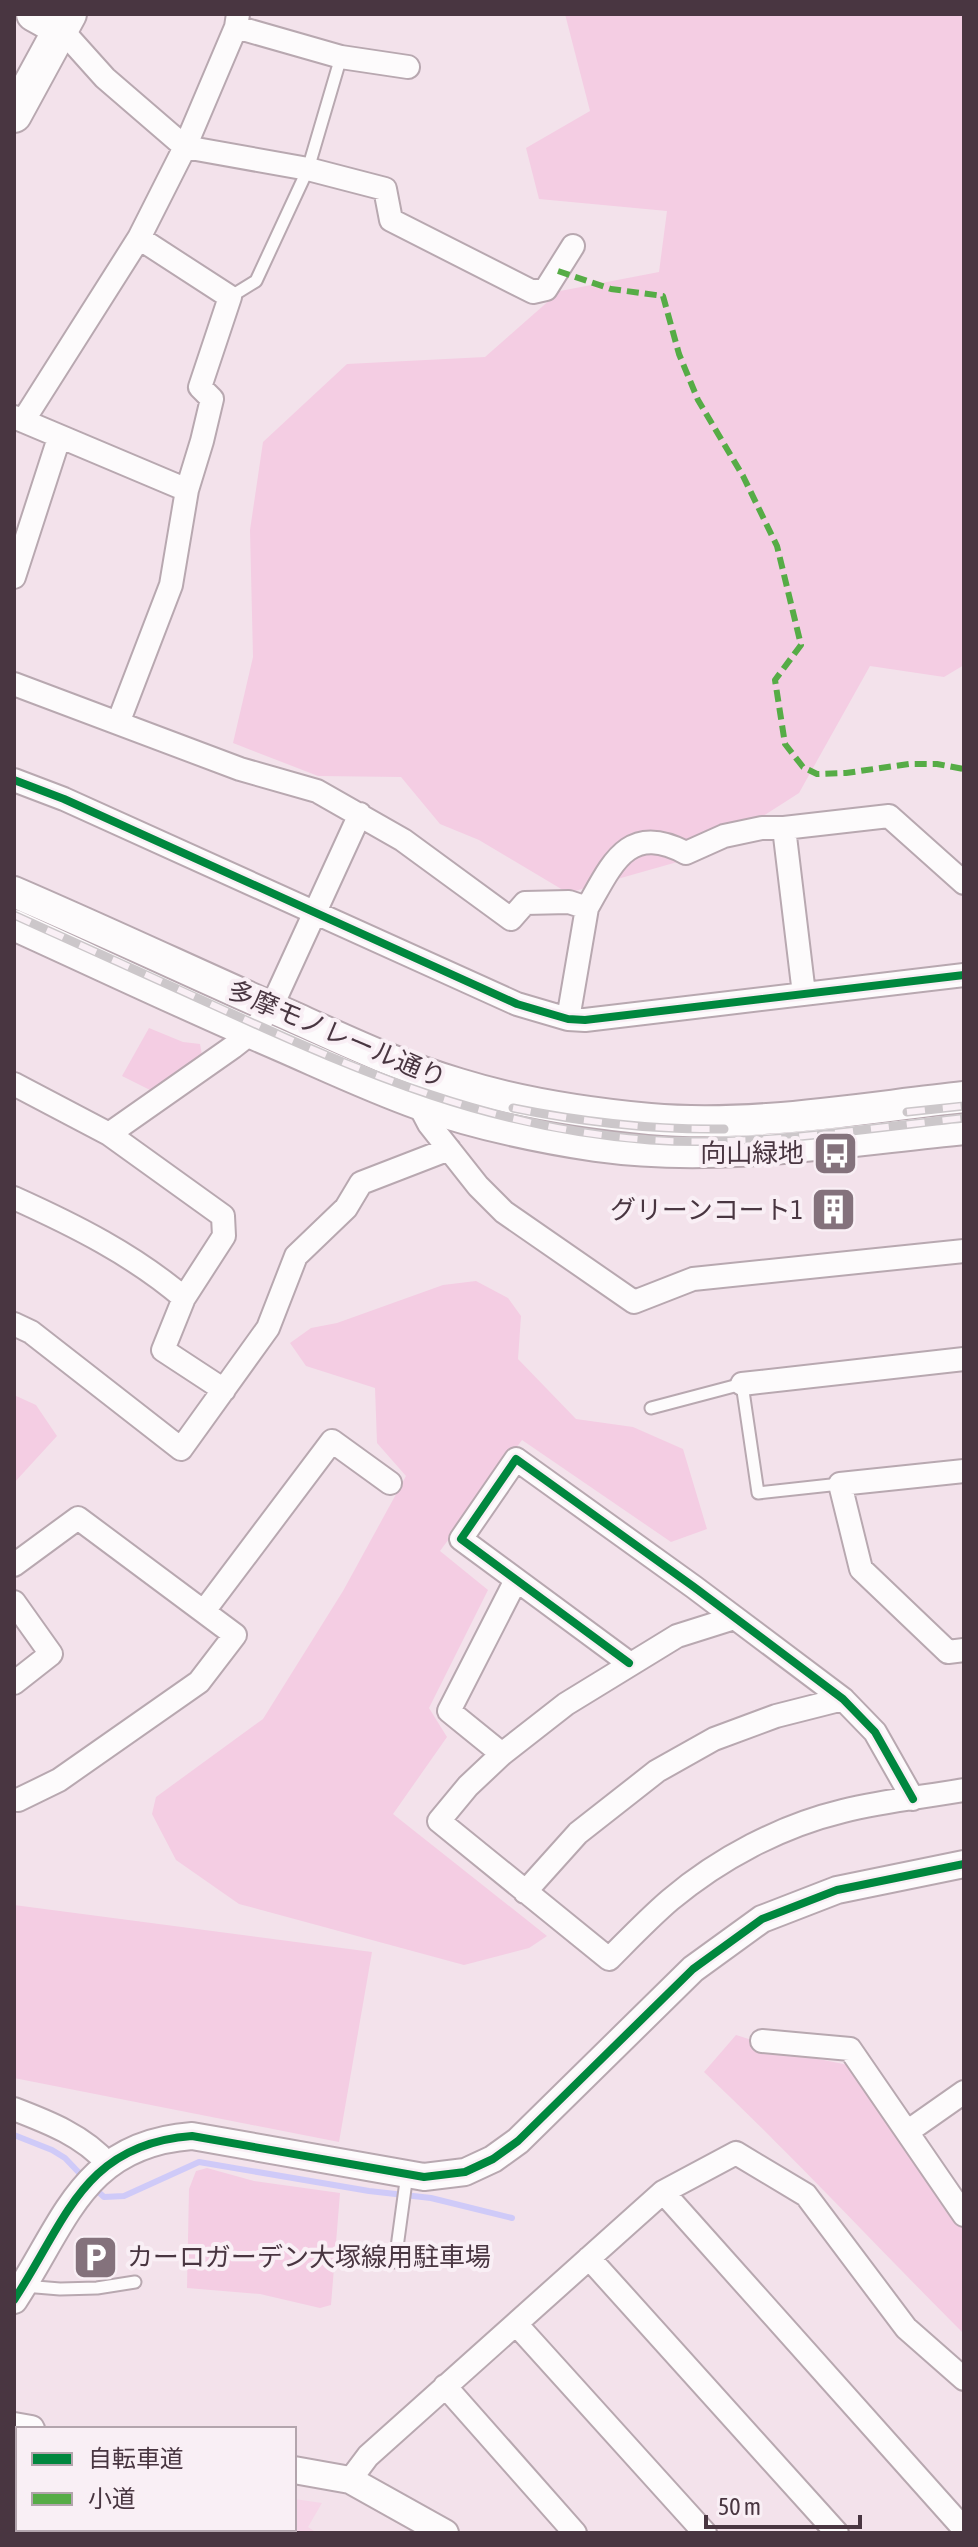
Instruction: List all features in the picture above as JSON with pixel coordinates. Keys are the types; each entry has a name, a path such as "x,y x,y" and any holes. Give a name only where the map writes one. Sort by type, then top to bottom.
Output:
{"main road":[{"path":"14,27 21,14"},
{"path":"14,115 55,19"},
{"name":"多摩モノレール通り","path":"14,892 393,1062 496,1094 599,1113 653,1119 752,1119 964,1097"},
{"name":"多摩モノレール通り","path":"14,925 251,1033 418,1103 538,1136 652,1151 754,1150 964,1129"}],"street":[{"path":"55,19 105,78 185,147 308,169 385,189 391,220 533,292 546,289 573,246"},
{"path":"187,490 19,419 139,238 185,147 237,20 341,57 408,67"},
{"path":"118,723 171,585 187,490 212,399 200,387 230,297 139,238"},
{"path":"14,577 59,438"},
{"path":"14,684 240,769 317,791 403,840 511,919 525,903 569,902 587,908"},
{"path":"14,780 64,799 517,1004 568,1019 585,1020 964,975"},
{"path":"109,1134 251,1033 271,1008 360,814"},
{"path":"568,1019 587,908 620,854 632,848 649,843 669,844 686,853 724,836 762,828 889,816 964,883"},
{"path":"784,828 804,994"},
{"path":"14,1084 109,1134 223,1216 224,1236 184,1298 163,1350 224,1390"},
{"path":"418,1103 429,1124 478,1186 504,1212 634,1302 693,1279 964,1251"},
{"path":"14,1324 31,1332 181,1449 268,1328 296,1256 346,1208 361,1183 449,1149"},
{"path":"14,1198 70,1223 137,1264 184,1298"},
{"path":"742,1384 964,1359"},
{"path":"204,1611 332,1441 390,1483"},
{"path":"629,1663 461,1539 516,1459 843,1699 875,1732 913,1799"},
{"path":"964,1471 840,1484 861,1569 948,1652 964,1650"},
{"path":"14,1565 78,1518 235,1635 199,1682 59,1780 18,1800"},
{"path":"502,1754 449,1711 516,1580"},
{"path":"14,1602 51,1654 14,1683"},
{"path":"734,1618 677,1636 566,1704 502,1754 468,1786 439,1821 609,1959 671,1899 723,1862 761,1842 841,1811 964,1790"},
{"path":"525,1892 578,1833 657,1771 714,1739 776,1716 843,1699"},
{"path":"19,2293 95,2176 126,2152 157,2140 192,2136 406,2181 465,2172 493,2159 534,2127 762,1919 837,1890 964,1864"},
{"path":"762,2041 850,2049 964,2215"},
{"path":"907,2132 964,2092"},
{"path":"14,2109 81,2140 95,2176"},
{"path":"350,2480 368,2456 663,2192 736,2153 806,2195 906,2328 964,2379"},
{"path":"663,2192 956,2525"},
{"path":"589,2258 837,2533"},
{"path":"516,2324 705,2533"},
{"path":"445,2386 575,2533"},
{"path":"296,2470 350,2480 445,2533"}],"lane":[{"path":"230,297 256,281 308,169 341,57"},
{"path":"651,1408 742,1384 758,1493 840,1484"},
{"path":"395,2262 406,2181"},
{"path":"19,2293 135,2282"}],"shaded area":[{"path":"565,14 964,14 964,665 944,677 870,666 799,793 702,855 568,893 479,840 440,824 401,777 318,776 233,743 253,657 250,530 263,442 347,364 485,357 560,291 659,272 667,211 539,199 526,148 590,111"},
{"path":"149,1028 183,1042 200,1044 202,1055 152,1091 122,1076"},
{"path":"476,1281 508,1298 521,1316 518,1359 576,1419 633,1427 683,1449 707,1529 671,1542 522,1440 440,1551 488,1590 429,1708 447,1737 393,1814 547,1936 529,1948 464,1965 239,1904 176,1860 152,1814 156,1797 263,1719 343,1591 406,1476 377,1443 375,1388 306,1366 290,1343 311,1328 337,1323 443,1285"},
{"path":"14,1395 36,1405 57,1436 14,1483"},
{"path":"14,1905 372,1952 339,2142 14,2078"},
{"path":"736,2035 804,2056 858,2067 964,2231 964,2334 704,2072"},
{"path":"207,2168 254,2181 340,2193 331,2305 320,2308 260,2294 187,2288 189,2189 196,2171"},
{"path":"14,2452 16,2531 296,2531 296,2499 322,2503 308,2527 317,2533 14,2533"}],"waterway":[{"path":"14,2135 65,2158 85,2179"},
{"path":"93,2187 104,2197 124,2196 199,2162 369,2191 431,2198 512,2218"}],"railway":[{"path":"14,915 380,1077 483,1111 536,1124 592,1134 689,1142 807,1136 964,1118"},
{"path":"907,1112 964,1106"},
{"path":"513,1108 618,1124 724,1129"}],"marked path":[{"path":"558,271 611,289 663,296 679,354 698,400 743,476 777,546 801,645 775,680 785,744 803,767 817,774 909,764 937,764 964,769"}],"cycle path":[{"path":"14,780 64,799 517,1004 568,1019 585,1020 964,975"},
{"path":"629,1663 461,1539 516,1459 843,1699 875,1732 913,1799"},
{"path":"14,2300 82,2191 101,2171 126,2154 155,2142 192,2136 424,2177 465,2172 493,2159 518,2141 693,1969 762,1919 837,1890 964,1864"}],"place":[{"name":"向山緑地","path":"835,1153"},
{"name":"グリーンコート1","path":"834,1210"},
{"name":"カーロガーデン大塚線用駐車場","path":"96,2257"}]}
